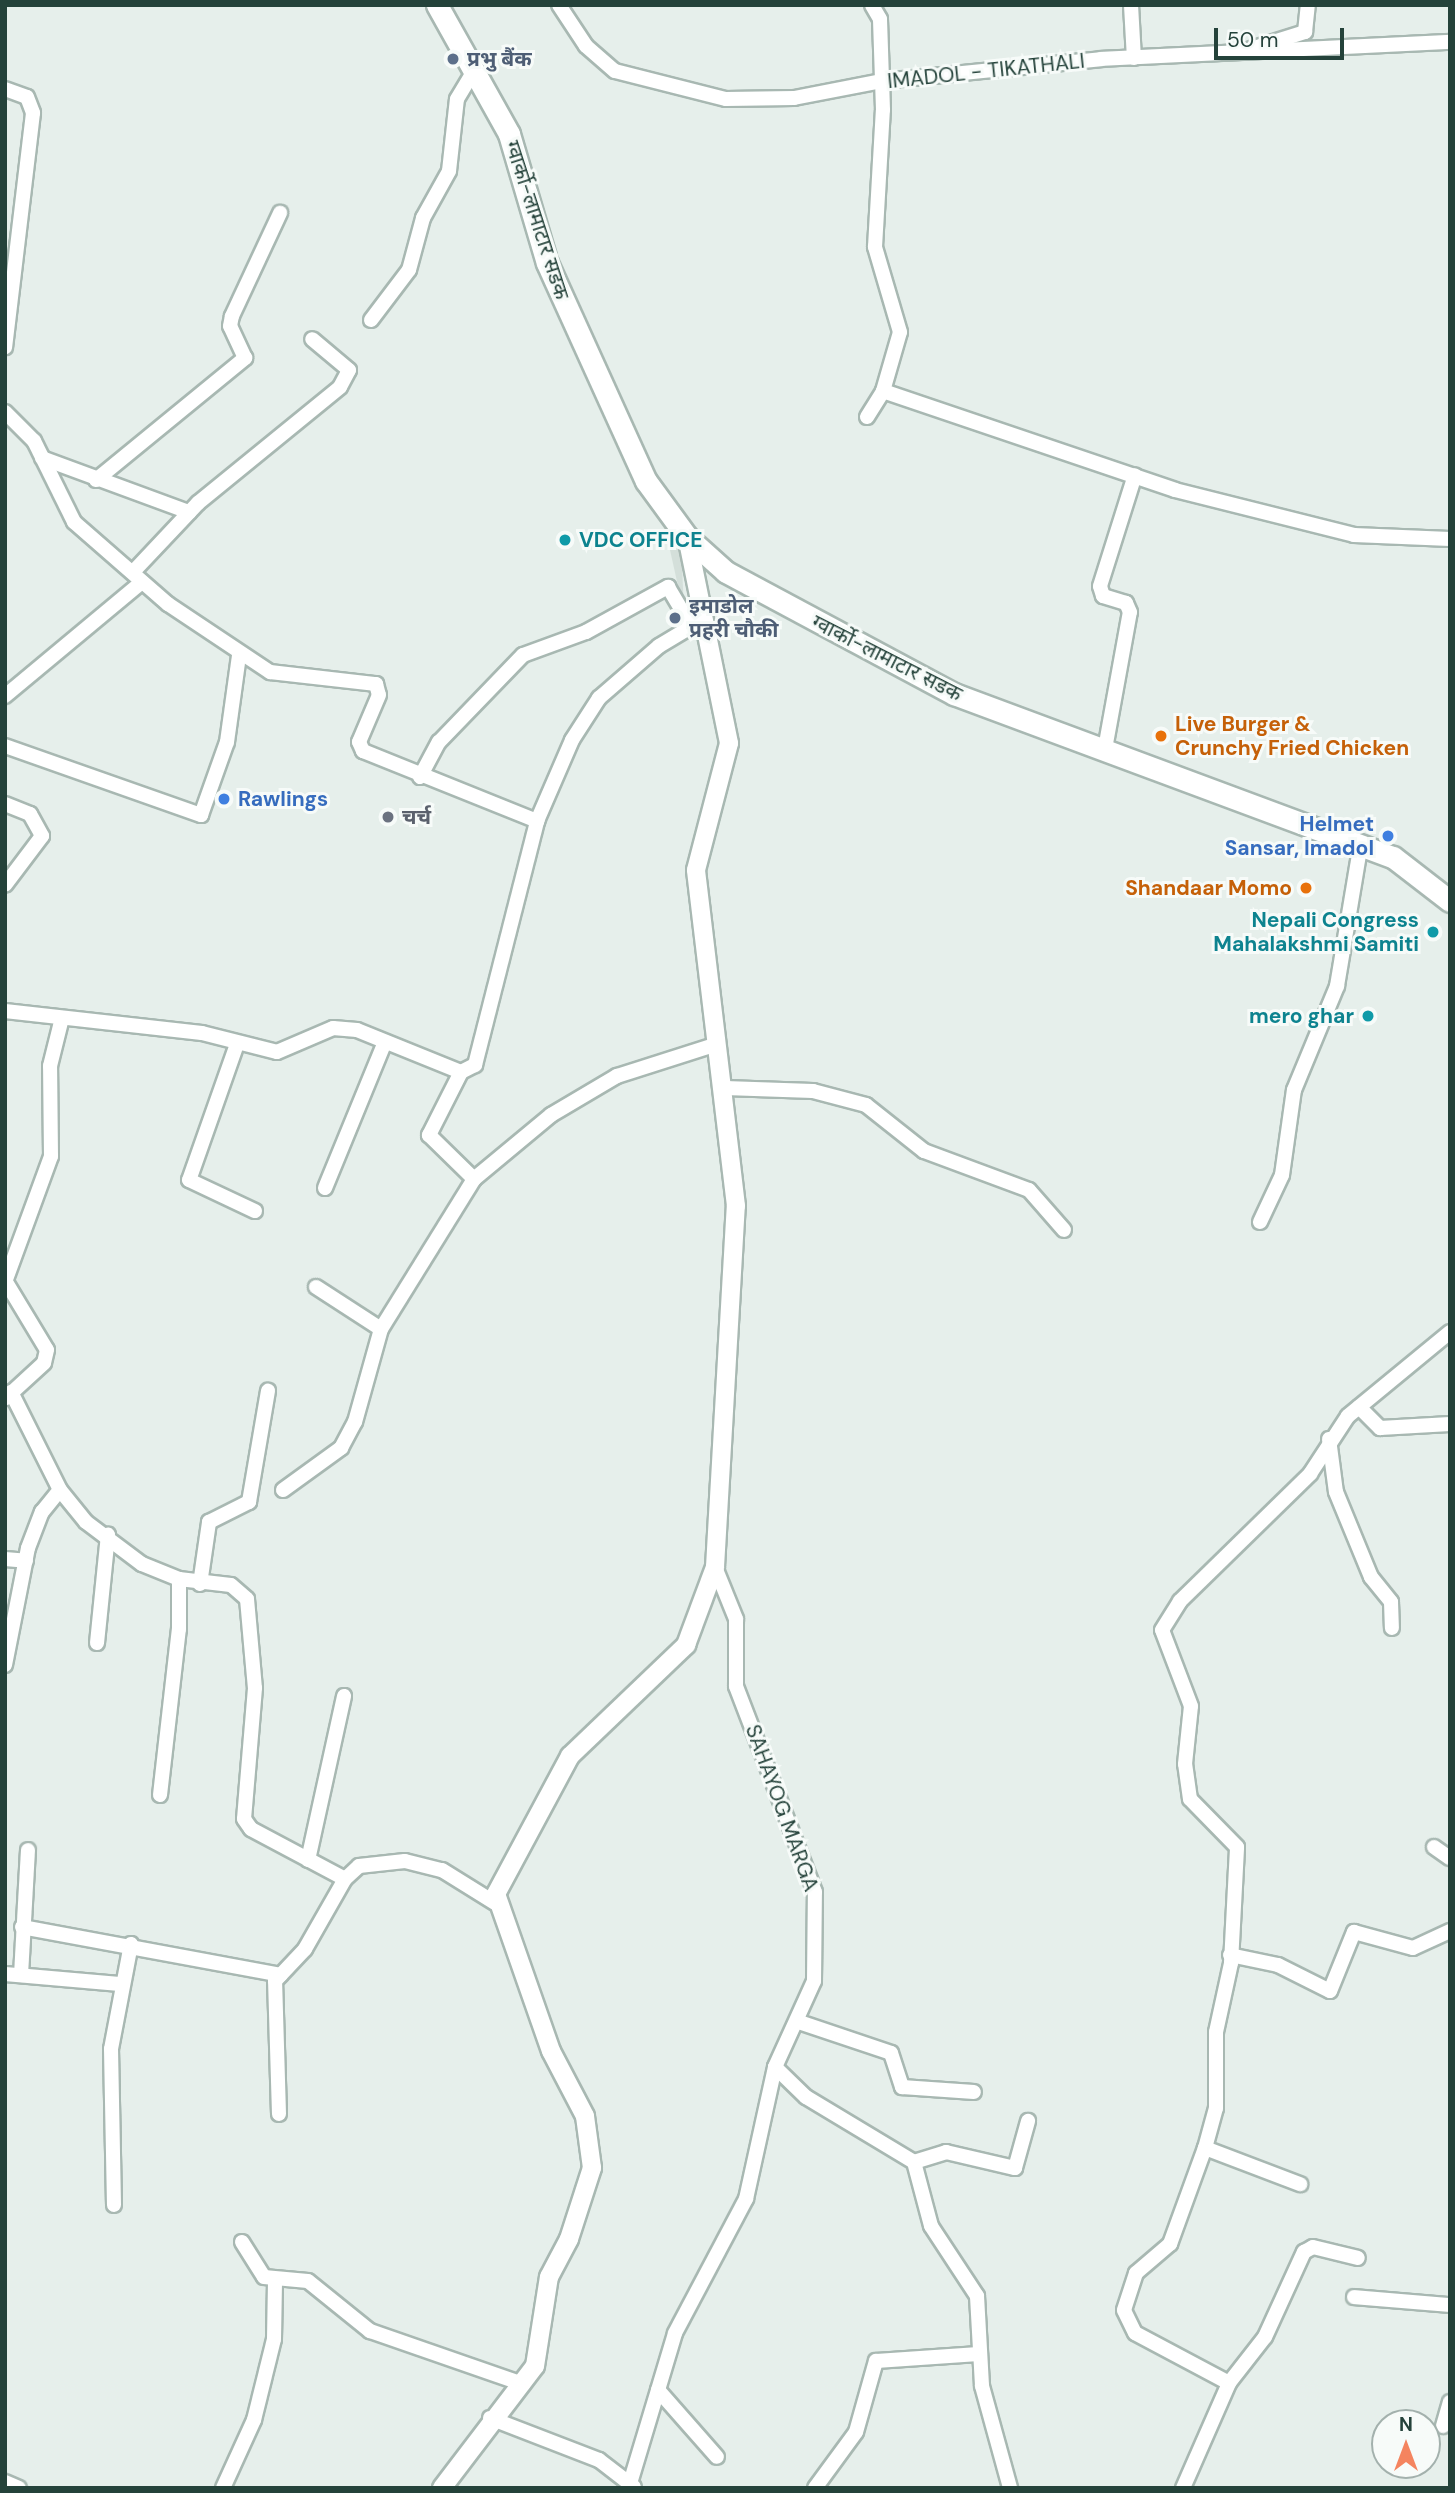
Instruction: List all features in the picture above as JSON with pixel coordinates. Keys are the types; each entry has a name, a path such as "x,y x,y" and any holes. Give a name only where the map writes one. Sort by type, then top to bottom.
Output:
{"main road":[{"name":"ग्वार्को-लामाटार सडक","path":"437,5 509,134 547,263 578,338 646,481 687,537 726,572 903,670 1105,750 1393,857 1450,901"}],"street":[{"name":"IMADOL - TIKATHALI","path":"559,5 586,46 640,82 760,100 882,81 1134,58 1450,42"},
{"path":"867,417 883,391 900,325 874,238 882,81 880,19 872,5"},
{"path":"1131,5 1134,58"},
{"path":"1240,54 1305,32 1308,5"},
{"path":"371,320 409,270 424,218 449,172 457,99 475,69"},
{"path":"5,89 27,97 33,113 5,347"},
{"path":"96,480 245,358 230,326 232,316 280,213"},
{"path":"5,696 137,577 190,512 341,387 347,367 312,339"},
{"path":"883,391 1135,475 1354,535 1450,539"},
{"path":"5,412 23,426 74,522 137,577 239,656 302,678 376,684 379,695 360,747 420,777 537,821"},
{"path":"42,458 96,480 190,512"},
{"path":"1105,750 1130,612 1126,603 1103,596 1100,586 1135,475"},
{"path":"495,1903 570,1756 686,1645 715,1567 736,1206 726,1088 714,1045 696,870 729,743 697,622 687,537"},
{"path":"420,777 439,742 523,655 586,632 668,587 697,622"},
{"path":"474,1179 429,1135 461,1072 475,1065 481,1048 537,821 572,740 599,698 697,622"},
{"path":"5,746 201,815 227,742 239,656"},
{"path":"5,804 30,814 41,835 5,885"},
{"path":"1260,1222 1282,1175 1294,1090 1337,986 1361,843"},
{"path":"5,1011 202,1033 276,1052 333,1028 385,1042 461,1072"},
{"path":"62,1018 50,1066 51,1156 5,1282 47,1350 44,1363 8,1396 60,1490 86,1522 108,1535 142,1564 200,1584 231,1585 252,1615 255,1688 244,1819 308,1860 345,1879"},
{"path":"326,1188 385,1042"},
{"path":"237,1044 189,1180 255,1211"},
{"path":"283,1490 341,1448 355,1422 381,1329 474,1179 551,1115 617,1076 714,1045"},
{"path":"726,1088 813,1091 866,1105 924,1151 1028,1190 1064,1230"},
{"path":"316,1287 381,1329"},
{"path":"1229,2383 1135,2333 1124,2310 1136,2273 1170,2244 1205,2148 1216,2108 1216,2032 1230,1955 1237,1847 1190,1799 1185,1764 1192,1706 1162,1630 1180,1601 1310,1474 1329,1437 1359,1407 1450,1332"},
{"path":"200,1584 209,1522 249,1502 268,1391"},
{"path":"1359,1407 1380,1428 1450,1424"},
{"path":"1329,1437 1336,1492 1371,1577 1391,1602 1392,1628"},
{"path":"5,1665 26,1561 41,1512 60,1490"},
{"path":"97,1643 108,1535"},
{"path":"5,1559 26,1561"},
{"name":"SAHAYOG MARGA","path":"633,2484 675,2333 746,2199 775,2067 799,2022 814,1981 815,1892 736,1686 736,1619 715,1567"},
{"path":"160,1795 178,1640 178,1578"},
{"path":"308,1860 344,1696"},
{"path":"1434,1847 1450,1858"},
{"path":"21,1975 28,1850"},
{"path":"279,2114 281,2061 273,2020 281,1975 305,1949 345,1879 359,1866 405,1861 442,1871 495,1903 593,2141 586,2195 549,2277 540,2350 523,2384 490,2418 442,2488"},
{"path":"22,1927 131,1944 281,1975"},
{"path":"1230,1955 1292,1971 1330,1992 1354,1932 1413,1948 1443,1934"},
{"path":"114,2205 111,2049 120,1984 131,1944"},
{"path":"5,1974 120,1984"},
{"path":"799,2022 891,2053 902,2087 974,2092"},
{"path":"775,2067 806,2097 914,2162 932,2226 976,2296 979,2354 1010,2488"},
{"path":"914,2162 946,2152 1015,2168 1028,2121"},
{"path":"1205,2148 1300,2184"},
{"path":"242,2242 254,2267 275,2282 308,2281 370,2331 523,2384"},
{"path":"1183,2488 1229,2383 1265,2337 1304,2252 1313,2247 1358,2258"},
{"path":"223,2488 247,2448 274,2340 275,2282"},
{"path":"1354,2297 1450,2305"},
{"path":"815,2488 856,2432 876,2361 979,2354"},
{"path":"658,2390 717,2457"},
{"path":"1443,2426 1450,2402"},
{"path":"490,2418 588,2455 633,2484"},
{"path":"5,2482 19,2488"}],"shaded area":[{"path":"666,532 681,540 684,613"}],"place":[{"name":"प्रभु बैंक","path":"453,59"},
{"name":"VDC OFFICE","path":"565,540"},
{"name":"इमाडोल प्रहरी चौकी","path":"675,618"},
{"name":"Live Burger & Crunchy Fried Chicken","path":"1161,736"},
{"name":"Rawlings","path":"224,799"},
{"name":"चर्च","path":"388,817"},
{"name":"Helmet Sansar, Imadol","path":"1388,836"},
{"name":"Shandaar Momo","path":"1306,888"},
{"name":"Nepali Congress Mahalakshmi Samiti","path":"1433,932"},
{"name":"mero ghar","path":"1368,1016"}]}
